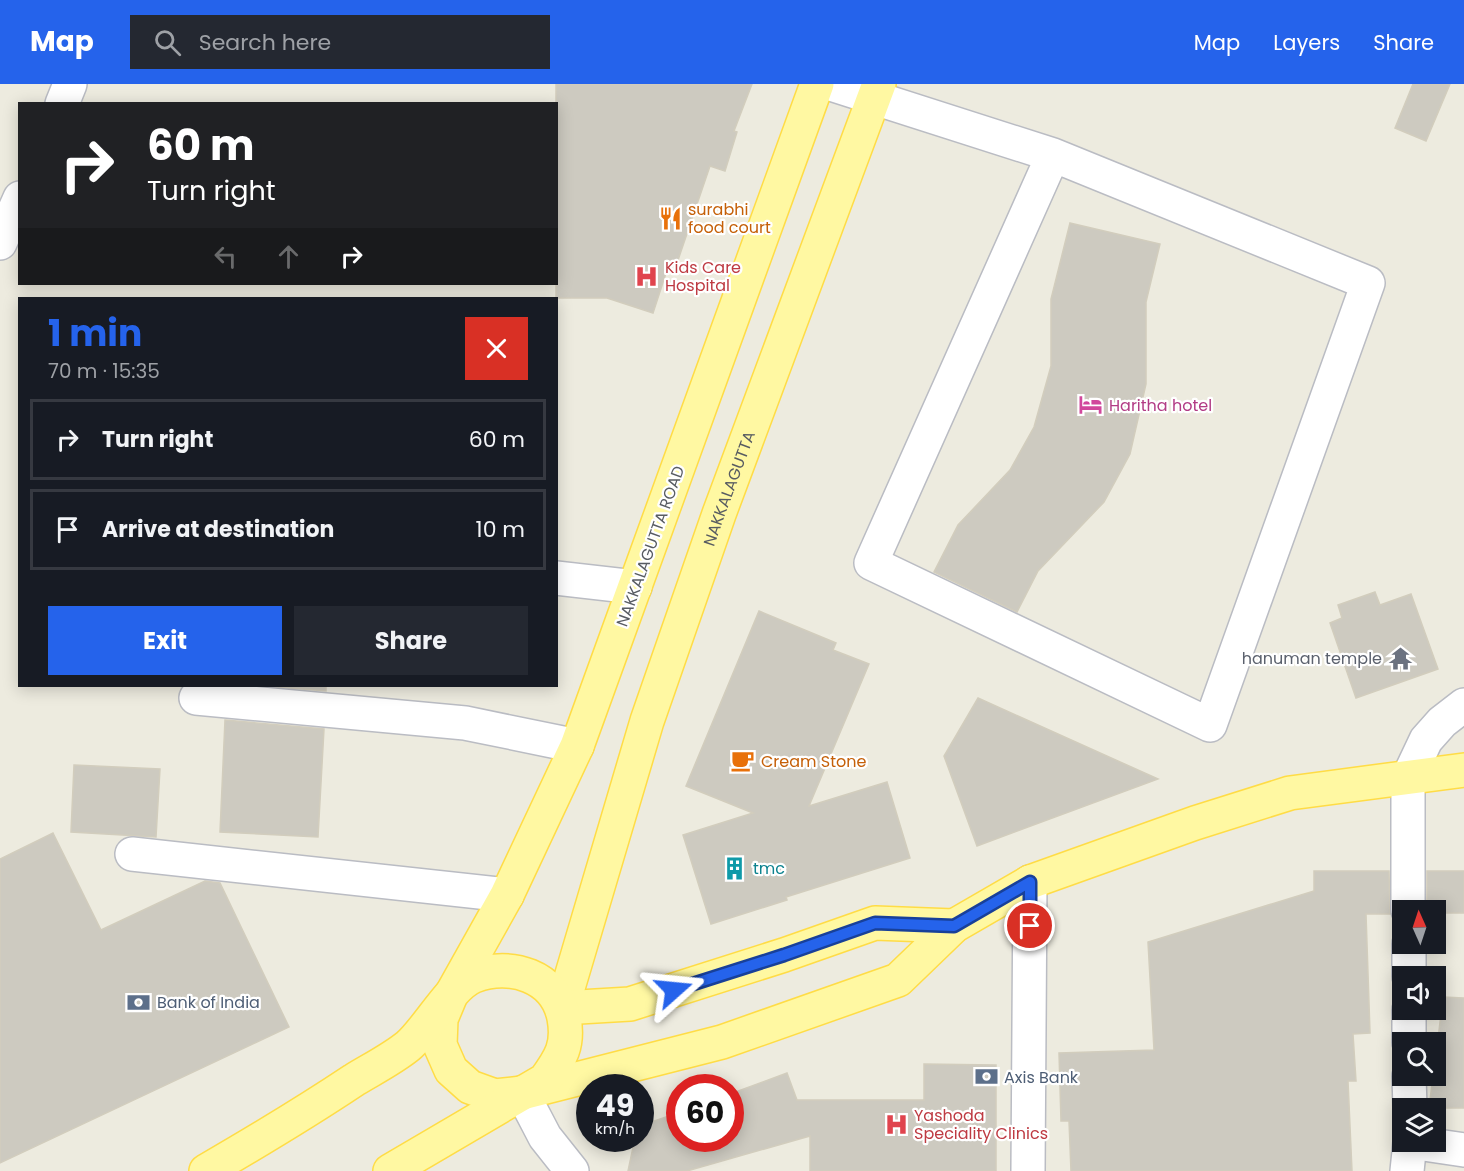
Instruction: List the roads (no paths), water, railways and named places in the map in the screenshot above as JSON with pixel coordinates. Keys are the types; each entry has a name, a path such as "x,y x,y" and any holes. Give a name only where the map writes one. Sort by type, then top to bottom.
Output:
{"main road":[{"name":"NAKKALAGUTTA ROAD","path":"451,995 507,895 577,746 817,84"},
{"name":"NAKKALAGUTTA","path":"562,1008 646,721 715,524 876,91"},
{"path":"451,995 441,1019 440,1045 451,1070 470,1088 495,1096 522,1093 722,1042 898,980 954,926 1030,882 1195,823 1290,793 1464,770"},
{"path":"562,1008 630,1004 784,955 875,923 954,926"},
{"path":"206,1171 408,1045 451,995 472,977 497,970 523,972 546,986 562,1008 567,1034 561,1059 545,1080 390,1171"}],"street":[{"path":"63,102 70,84"},
{"path":"831,84 876,91 1053,155 1368,283 1210,725 871,563 1053,155"},
{"path":"0,243 18,202"},
{"path":"558,578 635,587"},
{"path":"196,698 465,723 577,746"},
{"path":"1408,900 1408,778 1426,740 1442,722 1464,705"},
{"path":"132,854 507,895"},
{"path":"1029,1171 1030,882"},
{"path":"522,1093 545,1137 572,1171"},
{"path":"1446,1147 1464,1150"},
{"path":"1407,1171 1409,1152"}],"place":[{"name":"surabhi food court","path":"670,218"},
{"name":"Kids Care Hospital","path":"647,276"},
{"name":"Haritha hotel","path":"1091,405"},
{"name":"hanuman temple","path":"1400,658"},
{"name":"Cream Stone","path":"743,761"},
{"name":"tmc","path":"735,868"},
{"name":"Bank of India","path":"139,1002"},
{"name":"Axis Bank","path":"986,1077"},
{"name":"Yashoda Speciality Clinics","path":"896,1124"}]}
